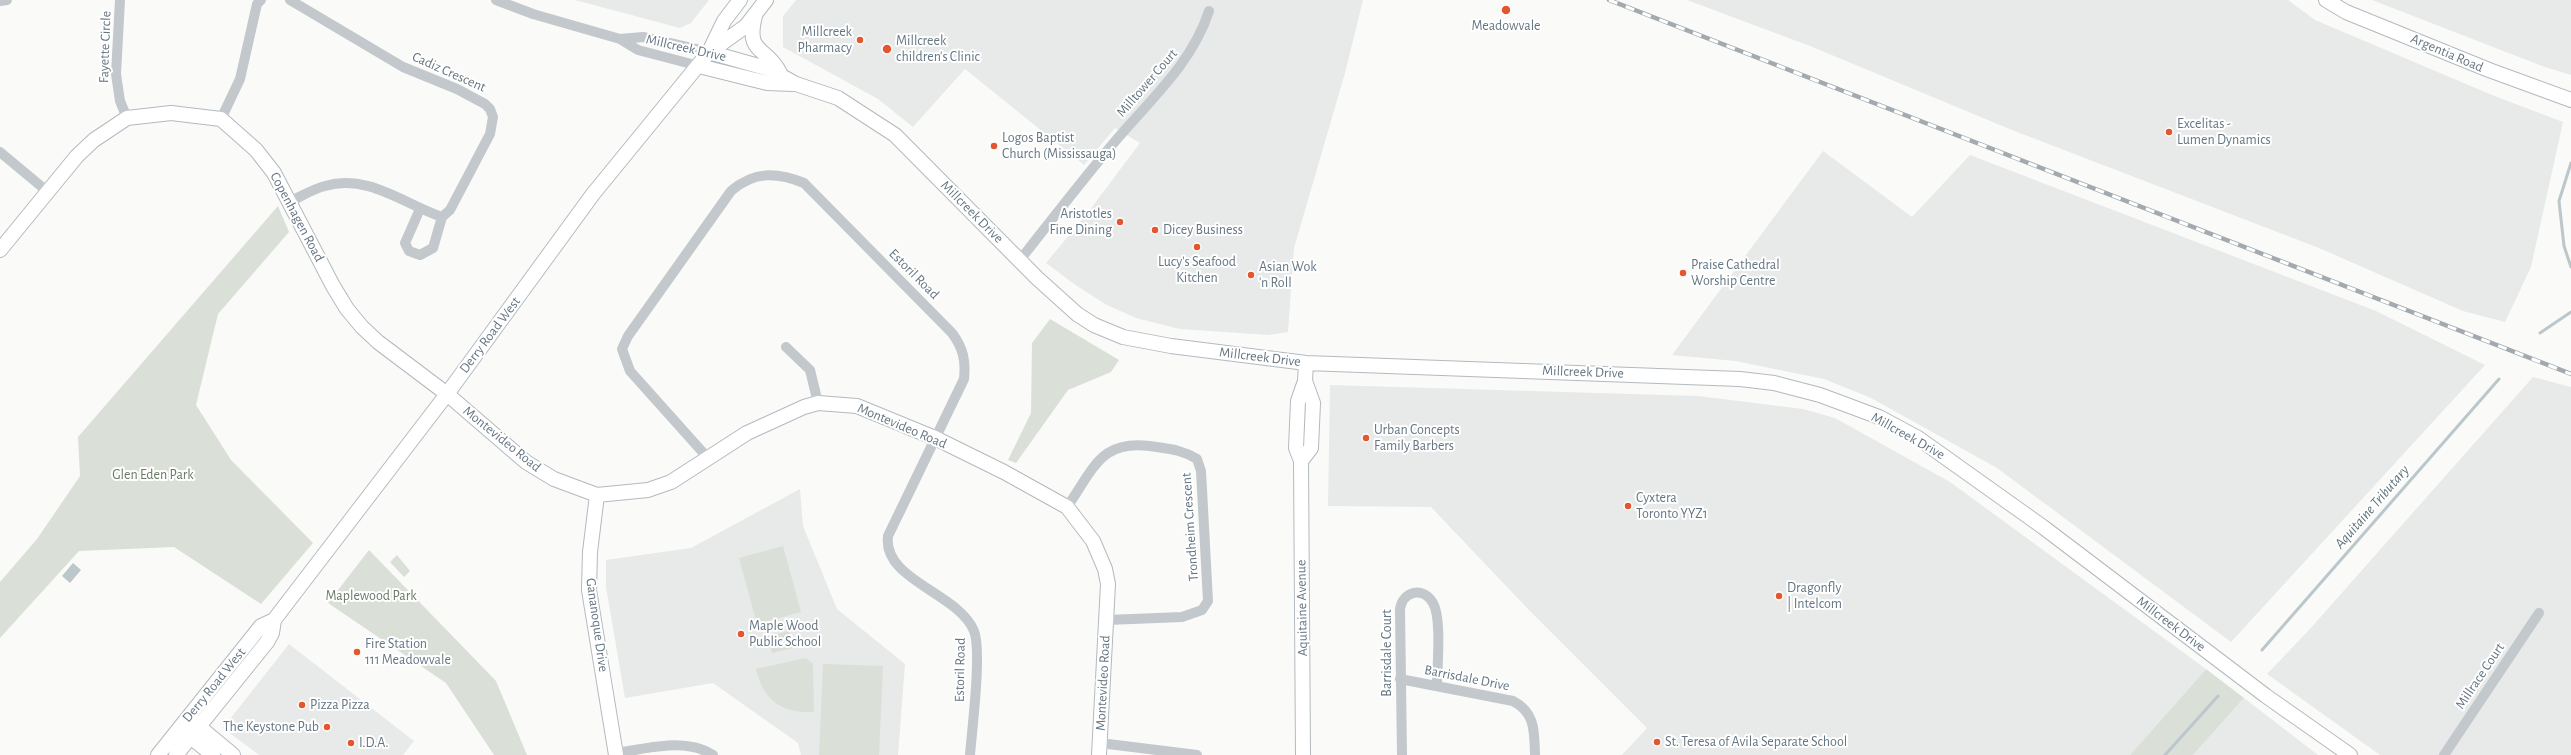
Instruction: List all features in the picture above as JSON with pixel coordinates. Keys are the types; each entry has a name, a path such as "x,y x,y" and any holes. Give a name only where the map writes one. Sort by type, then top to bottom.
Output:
{"street":[{"path":"0,1 7,0"},
{"name":"Fayette Circle","path":"120,0 116,74 120,101 127,118"},
{"path":"0,250 77,156 94,140 127,118 171,113 221,119 240,79 257,4 260,0"},
{"name":"Cadiz Crescent","path":"290,0 403,67 456,89 485,104 490,109 493,117 490,134 450,210 442,217 433,248 420,255 409,251 405,243 420,209"},
{"name":"Millcreek Drive","path":"496,0 532,14 620,39 638,50 767,83 796,84"},
{"name":"Derry Road West","path":"158,755 261,626 274,620 447,394 593,194 699,66 709,52 724,21 740,0"},
{"name":"Derry Road West","path":"709,52 746,26 756,15 766,0"},
{"name":"Argentia Road","path":"2326,0 2346,12 2490,70 2571,100"},
{"name":"Milltower Court","path":"1020,260 1105,153 1192,52 1202,33 1209,11"},
{"path":"756,15 751,36 753,41 760,51 775,64 781,76"},
{"name":"Millcreek Drive","path":"620,39 643,37 709,52 769,69 796,84 838,98 895,135 1020,260 1077,314 1094,325 1123,337 1171,346 1306,363 1740,379 1794,388 1872,414 1918,438 1950,459 2266,696 2350,755"},
{"name":"Copenhagen Road","path":"221,119 256,150 274,172 291,201 347,309 378,342 447,394"},
{"path":"0,152 48,192"},
{"name":"Estoril Road","path":"707,458 630,371 622,349 628,336 731,191 742,181 760,174 786,176 804,183 952,332 963,348 965,367 964,379 888,536 886,548 897,566 960,613 974,631 977,642 977,659 970,755"},
{"path":"291,201 325,186 349,182 366,184 420,209 442,217"},
{"path":"786,347 810,370 818,402"},
{"name":"Aquitaine Avenue","path":"1303,755 1301,461 1296,448 1298,401 1305,381 1306,363"},
{"name":"Montevideo Road","path":"447,394 526,462 554,479 597,496 648,490 671,482 747,433 818,402 858,406 935,438 1004,472 1067,507 1086,530 1105,569 1108,584 1107,620 1099,749"},
{"name":"Trondheim Crescent","path":"1067,507 1103,456 1113,448 1128,444 1142,444 1185,452 1197,459 1200,466 1208,601 1202,610 1182,617 1107,620"},
{"name":"Gananoque Drive","path":"597,496 590,552 589,590 616,754"},
{"name":"Barrisdale Court","path":"1402,755 1400,678 1402,599 1407,594 1416,592 1426,596 1433,602 1437,618 1437,686"},
{"name":"Millrace Court","path":"2444,755 2539,613"},
{"name":"Derry Road West","path":"176,755 272,634 274,620"},
{"name":"Barrisdale Drive","path":"1400,678 1513,701 1522,706 1529,713 1534,724 1535,755"},
{"path":"184,723 195,732 234,755"},
{"path":"195,732 213,755"},
{"path":"616,754 678,745 700,749 713,755"},
{"path":"1099,749 1197,755"}],"shaded area":[{"path":"575,0 709,0 691,23 680,28"},
{"path":"796,0 1363,0 1345,73 1294,248 1288,332 1268,335 1180,329 1136,318 1105,304 1077,286 1046,263 1089,211 1140,143 1115,128 1084,165 965,69 913,127 878,99 783,47 783,16"},
{"path":"1687,0 2288,0 2315,20 2492,95 2563,122 2531,267 2505,322 2463,311 2319,248 2012,130 1810,46"},
{"path":"2372,0 2571,0 2571,75 2542,66"},
{"path":"1823,151 1912,217 1970,155 2376,311 2485,365 2231,642 1997,468 1871,398 1824,379 1735,361 1672,355"},
{"path":"2533,377 2571,387 2571,755 2380,755 2267,674 2309,630"},
{"path":"1330,385 1698,396 1803,409 1835,418 1950,482 2206,669 2130,755 1622,755 1647,728 1527,608 1431,507 1328,506"},
{"name":"Maple Wood Public School","path":"800,489 803,526 837,609 905,664 898,755 801,755 798,743 713,683 625,698 606,587 606,560 691,548"},
{"path":"73,563 81,570 70,583 62,576"},
{"path":"289,644 414,741 403,755 259,755 223,728"},
{"path":"2244,698 2318,755 2193,755"}],"green space":[{"name":"Glen Eden Park","path":"278,206 289,232 218,314 196,405 231,460 313,543 261,604 174,547 79,551 0,638 0,582 37,539 80,476 78,437"},
{"path":"1050,319 1119,360 1111,372 1068,390 1016,463 1008,460 1031,413 1032,343"},
{"path":"783,546 801,612 757,624 739,558"},
{"name":"Maplewood Park","path":"369,550 496,681 527,755 494,755 446,683 328,603"},
{"path":"397,555 410,571 404,577 390,562"},
{"path":"789,631 793,648 772,653 768,636"},
{"path":"806,658 813,664 814,712 792,710 776,703 769,697 764,689 759,680 756,669"},
{"path":"823,664 883,666 879,755 819,755"},
{"path":"2206,669 2244,698 2193,755 2130,755"}],"waterway":[{"path":"2571,163 2559,201 2564,246 2571,267"},
{"name":"Aquitaine Tributary","path":"2540,333 2571,312"},
{"name":"Aquitaine Tributary","path":"2262,650 2499,379"},
{"name":"Aquitaine Tributary","path":"2165,755 2218,696"}],"railway":[{"path":"1609,0 2571,374"}],"place":[{"name":"Meadowvale","path":"1506,10"},
{"name":"Millcreek Pharmacy","path":"860,40"},
{"name":"Millcreek children's Clinic","path":"887,49"},
{"name":"Excelitas - Lumen Dynamics","path":"2169,132"},
{"name":"Logos Baptist Church (Mississauga)","path":"994,146"},
{"name":"Aristotles Fine Dining","path":"1120,222"},
{"name":"Dicey Business","path":"1155,230"},
{"name":"Lucy's Seafood Kitchen","path":"1197,247"},
{"name":"Praise Cathedral Worship Centre","path":"1683,273"},
{"name":"Asian Wok 'n Roll","path":"1251,275"},
{"name":"Urban Concepts Family Barbers","path":"1366,438"},
{"name":"Cyxtera Toronto YYZ1","path":"1628,506"},
{"name":"Dragonfly | Intelcom","path":"1779,596"},
{"name":"Maple Wood Public School","path":"741,634"},
{"name":"Fire Station 111 Meadowvale","path":"357,652"},
{"name":"Pizza Pizza","path":"302,705"},
{"name":"The Keystone Pub","path":"327,727"},
{"name":"St. Teresa of Avila Separate School","path":"1657,742"},
{"name":"I.D.A.","path":"351,743"}]}
